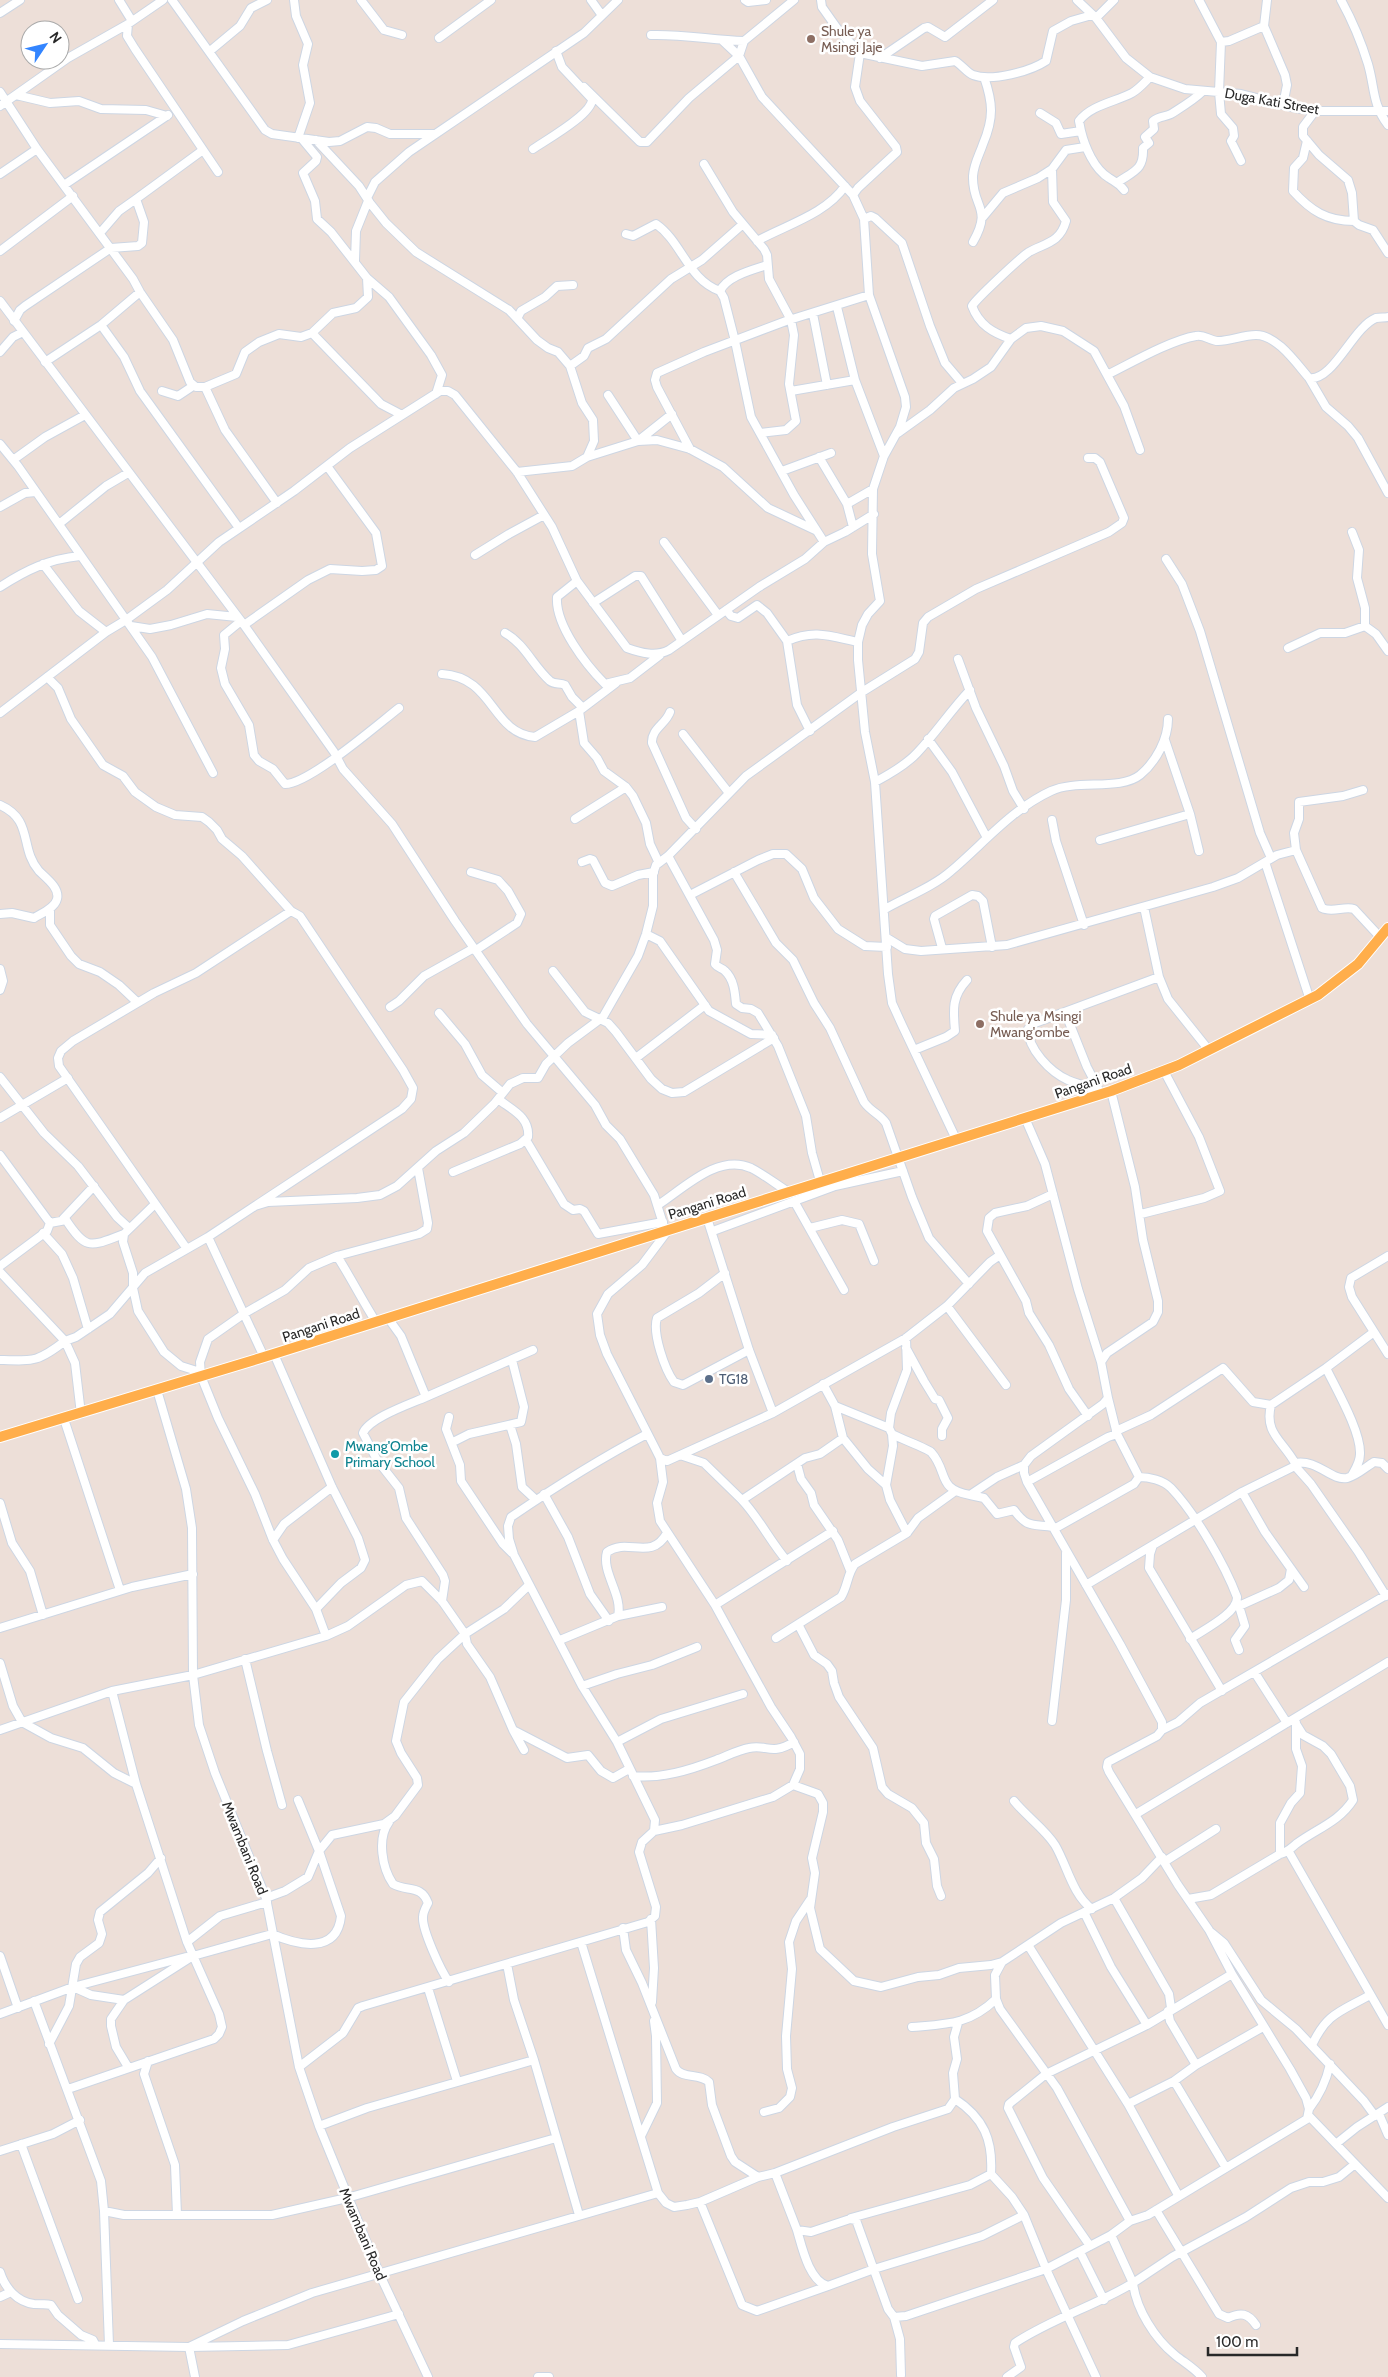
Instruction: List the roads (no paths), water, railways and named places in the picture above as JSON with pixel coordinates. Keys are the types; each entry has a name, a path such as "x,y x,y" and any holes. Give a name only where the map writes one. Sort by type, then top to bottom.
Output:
{"main road":[{"name":"Pangani Road","path":"0,1437 34,1425 81,1414 201,1374 269,1356 666,1227 707,1218 898,1156 1106,1093 1164,1071 1310,1000 1348,973 1388,928"}],"street":[{"path":"0,13 20,0"},
{"path":"119,0 130,23 127,36 218,172"},
{"path":"3,104 68,58 130,23 163,0"},
{"path":"172,0 265,130 272,134 340,141 367,127 376,128 390,134 434,134"},
{"path":"210,51 240,26 251,8 267,0"},
{"path":"294,0 296,16 308,44 303,65 310,103 300,138"},
{"path":"361,0 384,30 402,34"},
{"path":"439,38 492,0"},
{"path":"591,0 601,14"},
{"path":"354,261 356,231 374,182 434,134 485,103 584,33 601,14 618,0"},
{"path":"745,0 748,2 766,0"},
{"path":"584,88 640,142 647,142 689,98 739,56 744,42 794,0"},
{"path":"820,0 822,7 839,31 860,53 922,66 954,61 973,75 984,77 1019,73 1037,67 1046,61 1053,31 1071,21 1094,16 1114,0"},
{"path":"880,58 924,28 928,27 945,37 993,0"},
{"name":"Duga Kati Street","path":"1078,0 1094,16 1126,58 1150,77 1184,89 1260,97 1283,105 1315,111 1388,111"},
{"path":"1199,0 1221,42 1219,92 1221,114 1233,128 1234,136 1231,141 1240,162"},
{"path":"1267,0 1264,26 1285,75 1287,85 1283,105"},
{"path":"1341,0 1356,30 1368,65 1378,111 1388,125"},
{"path":"1221,42 1229,41 1264,26"},
{"path":"651,35 679,34 723,41 744,42"},
{"path":"723,41 739,56 762,96 854,195 864,219 869,295 905,397 906,407 898,433 884,456 874,489 872,554 880,601 868,614 862,626 858,642 858,660 865,732 875,782 888,974 892,1003 956,1139"},
{"path":"533,148 579,118 590,108 593,102 562,67 556,51"},
{"path":"854,195 858,188 897,152 896,147 871,117 855,87 860,53"},
{"path":"973,242 982,227 983,217 973,179 975,161 987,135 992,102 984,77"},
{"path":"1124,190 1118,182 1108,178 1085,147 1079,121 1082,116 1107,103 1131,94 1150,77"},
{"path":"1118,182 1139,167 1144,161 1143,148 1149,144 1145,137 1154,129 1153,121 1158,117 1169,115 1196,98 1203,91"},
{"path":"0,92 3,104 134,279 140,292 173,340 193,386"},
{"path":"16,95 50,103 79,101 101,109 146,110 167,116"},
{"path":"64,185 176,110"},
{"path":"1315,111 1303,127 1303,136 1348,180 1352,193 1354,221"},
{"path":"1040,113 1056,123 1061,134 1081,132"},
{"path":"300,138 317,157 316,161 303,173 315,201 317,219 367,278 388,296 441,372 436,394"},
{"path":"316,140 359,186 367,200 386,223 416,252 518,317 537,340 558,352 570,366 582,403 593,420 594,441 587,457"},
{"path":"1307,141 1303,158 1294,168 1293,191 1302,201 1326,217 1336,221 1354,221 1373,230 1388,253"},
{"path":"983,217 1003,192 1038,178 1052,169 1066,150 1085,147"},
{"path":"0,174 37,148"},
{"path":"100,233 119,211 203,150"},
{"path":"704,164 719,191 758,241 767,256 769,279 791,320 794,335 789,380 795,424 786,430 760,433"},
{"path":"1012,338 986,327 976,317 972,306 983,292 1028,253 1048,245 1065,227 1066,221 1053,202 1052,169"},
{"path":"758,241 826,206 840,194 845,186"},
{"path":"0,251 73,196"},
{"path":"14,320 25,306 111,248 138,246 144,241 144,222 136,199"},
{"path":"864,219 871,216 875,218 902,243 930,326 945,363 962,383"},
{"path":"626,234 633,236 656,224 673,239 680,256 708,287 720,291 724,298 735,341 751,417 824,542"},
{"path":"570,366 584,356 588,348 606,339 672,279 690,268 743,224"},
{"path":"720,291 722,287 744,273 767,264"},
{"path":"162,391 178,396 193,386 205,387 236,374 245,352 260,342 279,334 301,336 312,333 334,313 356,308 368,297 367,278"},
{"path":"518,317 521,311 546,297 557,286 573,285"},
{"path":"45,362 101,325 140,292"},
{"path":"690,449 657,387 655,380 657,373 663,368 791,320 869,295"},
{"path":"0,301 241,621 343,769 392,824 527,1024 595,1105 606,1125 620,1139 658,1205 666,1227"},
{"path":"836,307 856,380 884,456"},
{"path":"813,314 827,385"},
{"path":"1309,378 1314,379 1322,374 1339,358 1356,334 1363,328 1376,318 1388,317"},
{"path":"101,325 124,357 140,391 239,528"},
{"path":"898,433 930,410 962,383 973,379 991,367 1012,338 1026,328 1041,326 1053,327 1090,348 1107,375 1133,426 1140,450"},
{"path":"0,352 13,337 23,332"},
{"path":"312,333 381,404 402,415"},
{"path":"1107,375 1154,351 1196,336 1206,336 1216,342 1258,335 1274,342 1294,360 1309,378 1326,407 1348,426 1358,438 1388,493"},
{"path":"792,391 856,380"},
{"path":"205,387 225,430 277,503"},
{"path":"0,712 106,632 128,623 186,574 195,561 350,448 436,394 448,391 455,395 517,472 569,559 577,581 628,648 660,655"},
{"path":"608,395 638,441"},
{"path":"638,441 672,414"},
{"path":"13,460 45,437 85,415"},
{"path":"517,472 572,466 587,457 638,441 657,440 690,449 723,467 768,508 817,531"},
{"path":"0,444 36,492 163,676 213,773"},
{"path":"782,471 831,453"},
{"path":"819,457 847,504 853,527"},
{"path":"255,1206 268,1202 357,1198 380,1195 397,1186 436,1151 464,1133 501,1096 510,1084 518,1079 538,1078 546,1064 554,1056 603,1017 638,956 646,934 653,906 654,872 659,863 696,829 729,793 772,756 810,731 862,692 915,659 919,652 923,622 928,617 976,589 1109,532 1122,523 1124,518 1122,510 1100,462 1095,458 1088,458"},
{"path":"327,466 376,533 382,566 376,570 362,571 330,569 308,580 241,621 224,634 225,648 221,668 224,684 249,725 254,755 259,761 273,769 285,784 294,784 336,757 399,708"},
{"path":"58,524 106,486 128,472"},
{"path":"847,504 874,489"},
{"path":"0,507 25,493 36,492"},
{"path":"577,581 557,597 556,606 576,648 594,673 605,684 616,683 630,678 718,615 806,559 824,542 874,514"},
{"path":"475,555 514,530 544,515"},
{"path":"1352,532 1359,550 1357,578 1365,608 1365,626"},
{"path":"664,542 718,615"},
{"path":"0,587 57,558 80,556"},
{"path":"1166,559 1182,584 1200,631 1310,1000"},
{"path":"43,564 79,611 106,632"},
{"path":"593,603 635,576 641,576 682,641"},
{"path":"726,610 731,616 738,618 753,607 760,607 780,628 787,641 797,705 810,731"},
{"path":"128,623 150,629 207,614 241,621"},
{"path":"1288,648 1320,633 1345,632 1365,626 1370,628 1387,646"},
{"path":"505,633 516,639 552,682 565,685 581,710 584,743 597,758 604,771 626,787 639,806 650,844 659,863"},
{"path":"787,641 802,634 814,633 858,642"},
{"path":"958,659 1014,791 1024,809"},
{"path":"442,674 464,678 480,689 501,718 517,733 526,736 535,736 581,710 616,683"},
{"path":"0,1360 31,1361 46,1356 65,1341 88,1329 110,1314 145,1273 208,1237 402,1109 411,1099 413,1088 300,916 291,911 242,856 222,839 218,830 209,822 202,817 175,815 156,807 135,792 123,776 102,764 71,718 58,688 46,677"},
{"path":"875,782 893,773 917,754 970,690"},
{"path":"670,712 668,719 654,731 652,742 686,818 696,829"},
{"path":"885,909 949,873 1024,809 1051,791 1064,786 1128,781 1139,775 1148,766 1165,740 1168,719"},
{"path":"683,734 729,793"},
{"path":"928,739 952,772 988,838"},
{"path":"1165,740 1190,814 1200,851"},
{"path":"575,819 626,787"},
{"path":"1363,790 1344,796 1299,802 1299,818 1294,833 1296,850 1322,908 1327,911 1354,909 1380,937"},
{"path":"0,805 10,809 20,820 32,859 38,870 56,889 57,902 50,909 34,918 12,913 0,914"},
{"path":"1100,840 1190,814"},
{"path":"1052,820 1056,841 1084,925"},
{"path":"690,896 734,872 773,854 786,854 802,869 814,898 838,929 865,946 887,943 921,951 942,948 992,947 1084,925 1213,887 1238,878 1268,860 1296,850"},
{"path":"668,856 714,940 717,950 715,964 725,971 731,979 735,991 736,1004 758,1013 773,1036 806,1116 812,1153 820,1181"},
{"path":"582,862 590,859 593,860 605,883 612,886 638,875 654,872"},
{"path":"390,1007 399,1001 424,976 475,949 521,919 521,914 508,891 498,880 471,872"},
{"path":"734,872 776,943 793,960 814,1003 830,1028 864,1102 870,1111 882,1116 929,1238 969,1284"},
{"path":"942,948 934,919 935,916 972,895 978,896 982,901 992,947"},
{"path":"1144,907 1159,977 1168,999 1208,1049"},
{"path":"50,909 50,925 71,956 79,964 100,972 119,985 137,1002"},
{"path":"187,1249 59,1066 58,1058 61,1051 98,1025 137,1002 196,973 291,911"},
{"path":"646,934 660,941 709,1011 751,1034 773,1036"},
{"path":"0,969 3,981 0,990"},
{"path":"553,971 585,1012 608,1023 662,1089 672,1094 684,1092 773,1036"},
{"path":"1106,1093 1068,1080 1054,1071 1033,1048 1028,1038 1028,1029 1035,1023 1159,977"},
{"path":"914,1050 946,1037 955,1031 953,1007 955,997 967,980"},
{"path":"636,1058 705,1005"},
{"path":"1065,1012 1087,1067 1106,1093 1126,1144 1141,1214 1143,1240 1158,1301 1158,1312 1153,1322 1107,1353 1101,1362"},
{"path":"439,1014 466,1044 482,1075 520,1114 528,1131 526,1140 564,1204 574,1210 580,1209 584,1211 598,1234 666,1227"},
{"path":"1141,1214 1204,1198 1220,1191 1199,1137 1164,1071"},
{"path":"0,1077 44,1133 94,1186 126,1231"},
{"path":"0,1118 68,1078"},
{"path":"1024,1118 1046,1164 1078,1289 1101,1362 1117,1433 1139,1477"},
{"path":"452,1172 496,1155 526,1140"},
{"path":"0,1155 50,1222"},
{"path":"658,1205 711,1170 732,1166 752,1168 787,1192"},
{"path":"326,1636 316,1609 283,1559 273,1540 265,1517 201,1374 200,1362 208,1339 245,1313 285,1290 309,1268 337,1256 419,1234 427,1229 428,1223 418,1168"},
{"path":"713,1231 835,1186 903,1170"},
{"path":"0,1266 43,1233 50,1222 63,1219 94,1186"},
{"path":"1053,1194 1027,1206 995,1213 989,1218 987,1230 1049,1345 1069,1389 1088,1416"},
{"path":"794,1201 844,1290"},
{"path":"63,1219 85,1243 92,1245 126,1231 155,1204"},
{"path":"707,1218 713,1231 750,1350 773,1413"},
{"path":"810,1228 842,1220 859,1224 874,1261"},
{"path":"299,2067 343,2033 358,2008 581,1942 651,1919 655,1916 656,1907 639,1852 642,1842 654,1831 682,1825 773,1797 794,1785 800,1769 800,1754 794,1742 771,1707 715,1605 660,1521 657,1509 662,1482 660,1458 607,1354 600,1335 597,1314 608,1294 642,1265 666,1227"},
{"path":"126,1231 123,1242 133,1273 133,1288 138,1311 164,1352 181,1366 201,1374"},
{"path":"43,1233 62,1254 73,1278 88,1329"},
{"path":"208,1237 245,1313 269,1356 358,1538 365,1560 362,1568 341,1583 316,1609"},
{"path":"660,1458 667,1461 682,1456 773,1413 823,1384 906,1342 947,1306 990,1262 1000,1255"},
{"path":"337,1256 350,1276 355,1290 376,1322"},
{"path":"1388,1256 1351,1278 1349,1286 1352,1297 1388,1354"},
{"path":"0,1272 65,1341 75,1363 81,1414"},
{"path":"725,1272 699,1293 657,1318 656,1333 664,1364 674,1382 683,1385 750,1350"},
{"path":"947,1306 1006,1385"},
{"path":"388,1318 401,1336 426,1397"},
{"path":"1374,1332 1326,1368 1271,1405 1268,1416 1270,1428 1283,1443 1295,1465 1311,1484 1387,1595 1200,1704 1178,1722 1162,1730 1157,1736 1108,1762 1109,1772 1209,1930 1232,1974 1290,2069 1306,2098 1309,2112 1388,2198"},
{"path":"906,1342 907,1370 891,1413 893,1446 886,1485 890,1500 907,1533"},
{"path":"906,1342 932,1394 947,1412 948,1418 942,1429 942,1436"},
{"path":"442,1601 445,1580 443,1575 406,1518 399,1488 377,1460 363,1433 369,1426 384,1416 533,1350"},
{"path":"452,1442 468,1434 521,1422 524,1407 512,1360"},
{"path":"1027,1482 1151,1415 1223,1368 1253,1402 1271,1405"},
{"path":"1326,1368 1350,1414 1359,1444 1359,1462 1350,1477"},
{"path":"823,1384 835,1406 844,1438 868,1469 886,1485"},
{"name":"Mwambani Road","path":"157,1390 186,1489 192,1528 194,1574 193,1675 199,1725 215,1773 267,1900 299,2067 319,2126 380,2275 428,2377"},
{"path":"970,1495 997,1477 1024,1465 1038,1450 1088,1416 1108,1398"},
{"path":"835,1406 930,1451 946,1482 954,1492 984,1498 998,1514 1014,1510 1021,1520 1037,1527 1053,1528 1134,1484 1139,1477"},
{"path":"448,1417 446,1429 462,1474 461,1481 503,1544 514,1555"},
{"path":"64,1419 120,1590"},
{"path":"510,1425 516,1444 522,1487 536,1500"},
{"path":"647,1434 606,1456 544,1494 510,1517 508,1526 509,1539 514,1555 560,1640 582,1686 617,1742 655,1820 654,1831"},
{"path":"742,1500 804,1458 820,1454 844,1438"},
{"path":"682,1456 704,1463 742,1500 754,1513 771,1542 787,1561"},
{"path":"1086,1584 1196,1521 1242,1492 1295,1465 1308,1462 1337,1478 1350,1477 1374,1462 1382,1464 1388,1469"},
{"path":"776,1638 841,1597 847,1588 850,1570 845,1552 833,1531 814,1505 811,1493 801,1479 797,1464"},
{"path":"1024,1465 1027,1482 1162,1722 1162,1730"},
{"path":"1139,1477 1150,1477 1170,1487 1196,1521 1232,1585 1245,1626 1235,1640 1239,1650"},
{"path":"273,1540 284,1524 332,1487"},
{"path":"850,1570 864,1557 907,1533 918,1518 954,1492"},
{"path":"1242,1492 1304,1587"},
{"path":"544,1494 568,1536 590,1594 610,1621"},
{"path":"0,1503 12,1543 30,1572 43,1615"},
{"path":"265,1517 272,1524 284,1524"},
{"path":"715,1605 833,1531"},
{"path":"618,1616 617,1598 607,1563 607,1552 621,1547 649,1549 664,1539 667,1533"},
{"path":"1153,1545 1149,1568 1222,1691"},
{"path":"1052,1721 1066,1600 1065,1549"},
{"path":"1190,1639 1230,1612 1238,1604 1279,1588 1289,1580 1291,1569"},
{"path":"0,1628 120,1590 171,1577 194,1574"},
{"path":"0,1730 112,1691 193,1675 326,1636 348,1626 415,1581 422,1581 442,1601 465,1634 467,1644 490,1677 513,1730 524,1750"},
{"path":"449,1982 439,1968 424,1928 422,1915 428,1902 425,1896 417,1889 393,1884 385,1868 382,1834 418,1785 417,1778 401,1753 396,1741 404,1702 438,1658 465,1634 504,1609 529,1585"},
{"path":"560,1640 610,1621 618,1616 662,1608"},
{"path":"798,1624 814,1656 827,1664 832,1671 834,1683 840,1697 873,1748 882,1787 888,1794 912,1808 924,1823 926,1843 934,1859 937,1886 941,1896"},
{"path":"582,1686 652,1665 697,1647"},
{"path":"245,1659 282,1805"},
{"path":"0,1662 13,1706 22,1722 51,1738 83,1748 114,1773 136,1784"},
{"path":"1136,1814 1292,1722 1388,1662"},
{"path":"1188,1899 1211,1895 1280,1854 1290,1852 1296,1845 1341,1816 1353,1800 1350,1786 1331,1754 1323,1746 1303,1735 1255,1672"},
{"path":"68,2089 128,2067 193,2047 219,2034 222,2027 219,2014 187,1942 136,1784 112,1691"},
{"path":"617,1742 661,1719 743,1694"},
{"path":"1280,1854 1280,1823 1291,1803 1300,1792 1302,1766 1296,1749 1292,1722"},
{"path":"513,1730 566,1758 588,1755 607,1776 613,1778 631,1772 648,1777 663,1775 692,1768 749,1748 777,1750 794,1742"},
{"path":"794,1785 818,1794 823,1803 823,1812 812,1858 815,1874 810,1908 820,1949 854,1981 881,1987 918,1977 939,1975 958,1968 1002,1962 1061,1923 1114,1898 1142,1878 1163,1859 1216,1829"},
{"path":"0,2014 73,1987 272,1934 292,1943 312,1945 332,1937 340,1926 341,1916 319,1851 298,1800"},
{"path":"1014,1801 1054,1843 1076,1889 1085,1903 1092,1909"},
{"path":"187,1942 220,1916 267,1900 308,1877 319,1851 327,1839 336,1833 389,1822"},
{"path":"1290,1852 1388,2025"},
{"path":"49,2044 69,2006 76,1964 100,1939 100,1912 148,1873 161,1858"},
{"path":"764,2112 779,2108 790,2098 792,2088 787,2069 786,2036 792,1969 789,1942 796,1921 811,1898"},
{"path":"1114,1898 1168,1994 1170,2021 1196,2065"},
{"path":"1084,1912 1111,1967 1147,2025"},
{"path":"642,2136 657,2103 656,2036 652,2006 654,1968 651,1919"},
{"path":"623,1928 626,1950 652,2006 678,2072 705,2078 709,2082 712,2105 731,2156 735,2162 758,2177"},
{"path":"1209,1930 1224,1943 1261,2000 1312,2045 1330,2064 1377,2115 1388,2136"},
{"path":"581,1942 658,2193 666,2203 674,2207 700,2202 758,2177 776,2173 893,2127 948,2109 956,2099 953,2074 957,2059 954,2037 958,2023"},
{"path":"1028,1945 1128,2104 1178,2195"},
{"path":"0,1956 18,2008"},
{"path":"128,2067 116,2048 110,2026 111,2019 124,2000 193,1956"},
{"path":"1002,1962 995,1975 996,1999 1000,2009 1076,2120 1130,2221"},
{"path":"507,1964 514,2000 534,2060 579,2215"},
{"path":"1090,2246 1043,2178 1008,2108 1008,2104 1046,2074 1147,2025 1232,1974"},
{"path":"73,1987 91,1994 124,2000"},
{"path":"428,1988 457,2081"},
{"path":"1312,2045 1322,2025 1328,2019 1370,1995"},
{"path":"912,2027 958,2023 986,2009 996,1999"},
{"path":"34,2001 49,2044 80,2120 101,2181 104,2211 109,2345"},
{"path":"1128,2104 1174,2081 1196,2065 1263,2027"},
{"path":"319,2126 367,2108 534,2060"},
{"path":"148,2061 144,2074 176,2165 177,2215"},
{"path":"894,2317 906,2316 1046,2269 1110,2236 1130,2221 1156,2210 1178,2195 1303,2122 1326,2081 1330,2064"},
{"path":"1174,2081 1226,2168"},
{"path":"956,2099 972,2110 986,2133 991,2154 991,2174 1012,2197 1024,2214 1046,2269 1096,2377"},
{"path":"1337,2143 1388,2107"},
{"path":"0,2151 53,2134 80,2120"},
{"path":"104,2211 124,2215 272,2215 348,2198 556,2138"},
{"path":"22,2144 78,2299"},
{"path":"1007,2377 1021,2367 1014,2343 1034,2331 1104,2300 1182,2252 1246,2217 1291,2188 1309,2182 1322,2182 1339,2177 1355,2164"},
{"path":"776,2173 798,2230 803,2251 818,2281 828,2286"},
{"path":"798,2230 810,2232 970,2185 991,2174"},
{"path":"189,2347 243,2321 312,2293 380,2275 658,2193"},
{"path":"700,2202 745,2307 757,2312 874,2269 982,2236 1024,2214"},
{"path":"1156,2210 1219,2314 1224,2318 1238,2313 1244,2314 1251,2318 1256,2325"},
{"path":"850,2219 859,2224 888,2309 894,2317 900,2338 901,2375"},
{"path":"1110,2236 1133,2283 1140,2307 1165,2346 1196,2369 1202,2377"},
{"path":"1080,2252 1104,2300"},
{"path":"0,2272 11,2292 33,2304 51,2305 58,2315 81,2335 93,2340 96,2344"},
{"path":"0,2297 11,2292"},
{"path":"0,2344 96,2344 189,2347 288,2345 399,2314"},
{"path":"189,2347 195,2377"},
{"path":"538,2377 550,2377"}],"place":[{"name":"Shule ya Msingi Jaje","path":"811,39"},
{"name":"Shule ya Msingi Mwang'ombe","path":"980,1024"},
{"name":"TG18","path":"709,1379"},
{"name":"Mwang'Ombe Primary School","path":"335,1454"}]}
